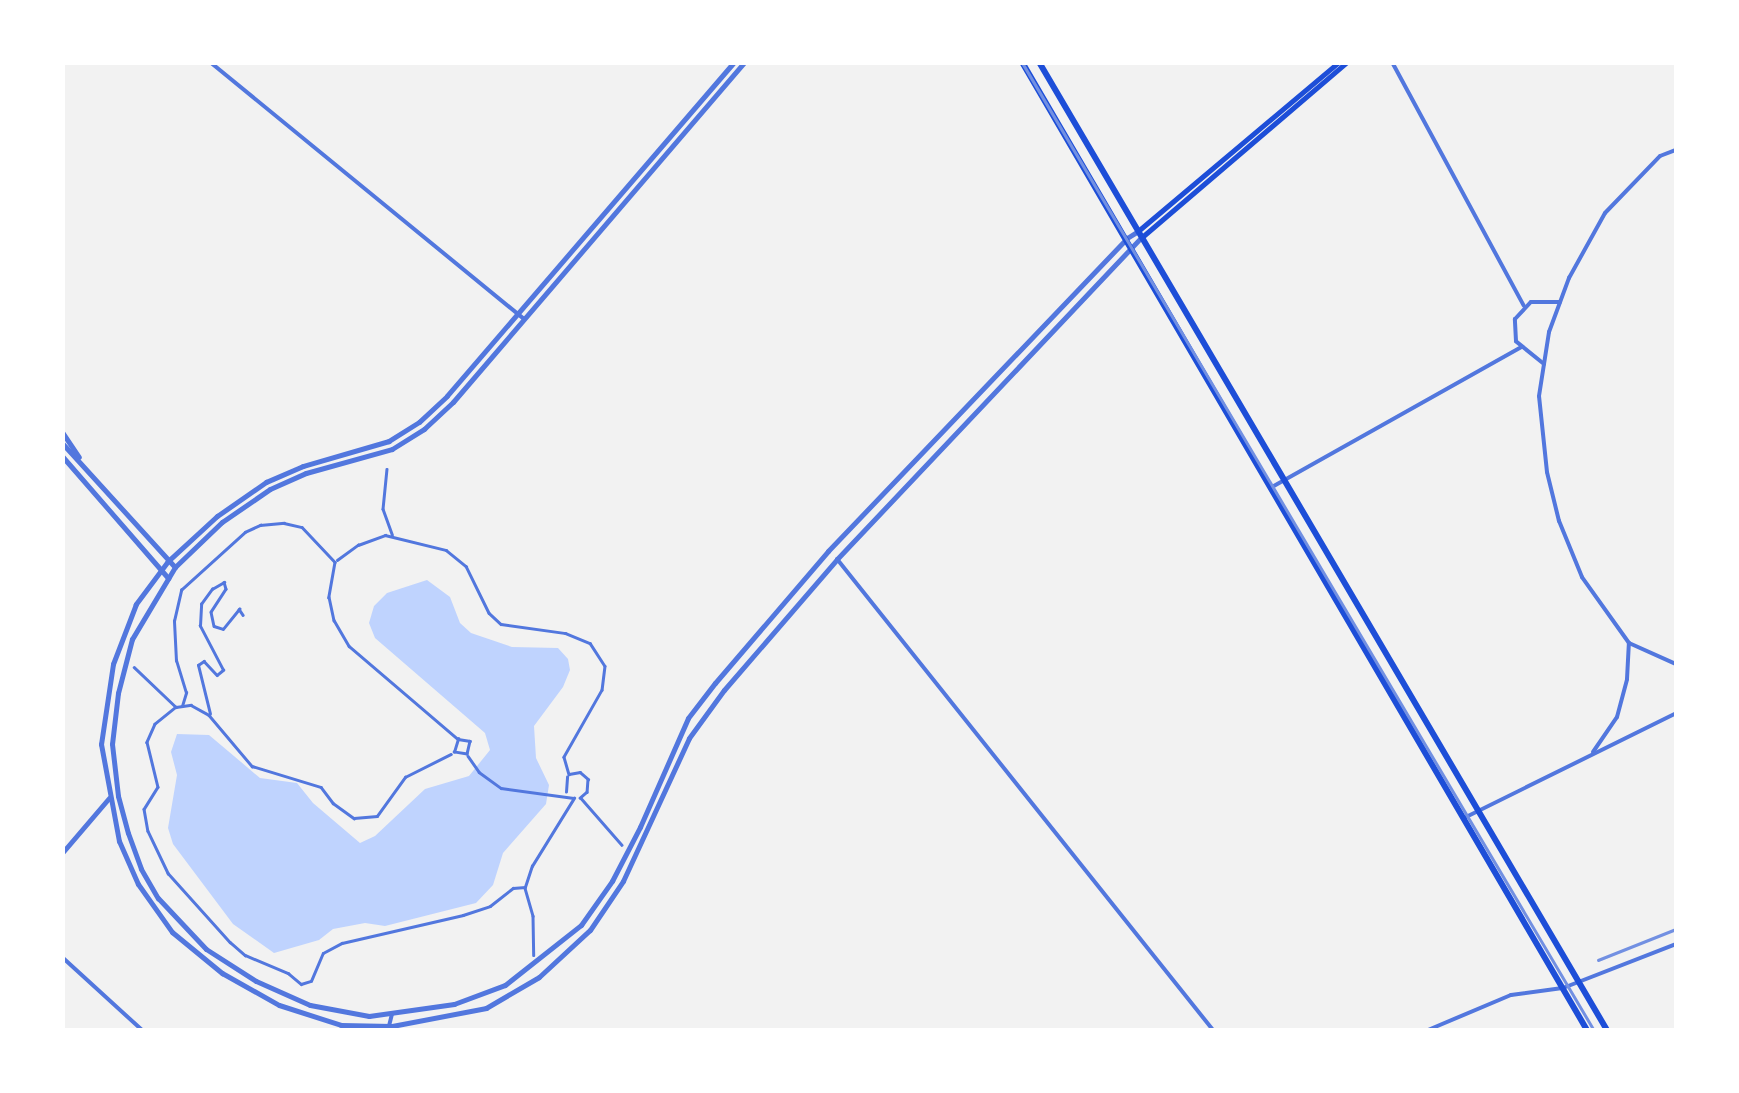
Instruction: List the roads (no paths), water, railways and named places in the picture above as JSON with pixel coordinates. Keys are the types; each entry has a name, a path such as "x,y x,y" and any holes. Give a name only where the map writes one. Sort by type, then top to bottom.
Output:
{"main road":[{"path":"1022,62 1587,1030"},
{"path":"1039,62 1607,1030"},
{"path":"1140,234 1339,62"},
{"path":"1140,234 1347,62"}],"street":[{"path":"210,62 521,317"},
{"path":"734,62 453,402 424,428 392,448 306,474 270,490 222,522 168,578 132,639 118,694 112,744 118,796 141,869 179,924 206,949 256,981 310,1005 368,1016 454,1004 505,985 580,925 612,881 688,718 715,683 828,551 1126,238 1140,234"},
{"path":"744,62 521,317 419,422 389,441 303,466 266,482 217,516 168,561 136,604 114,664 101,744 120,841 138,884 172,932 197,956 279,1005 341,1025 390,1028 486,1008 539,977 590,930 623,881 689,738 724,690 837,559 1140,234"},
{"path":"1392,62 1524,306"},
{"path":"1676,150 1660,156 1605,213 1560,302 1540,396 1559,521 1582,577 1629,642 1676,664"},
{"path":"1524,306 1560,302"},
{"path":"1524,306 1514,330 1521,348 1544,364"},
{"path":"1272,487 1521,348"},
{"path":"62,432 83,464"},
{"path":"62,443 176,568"},
{"path":"62,459 168,578"},
{"path":"387,469 383,509 393,535"},
{"path":"182,706 186,693 176,661 175,604 181,590 211,558 260,525 284,523 302,527 335,562"},
{"path":"467,754 470,741 458,739 341,634 328,597 335,562 370,539 393,535 458,557 488,613 500,624 576,635 602,656 602,690 564,757 568,774 563,784 566,794"},
{"path":"837,559 1213,1030"},
{"path":"209,715 210,703 198,665 204,661 217,674 223,670 200,626 201,604 212,588 224,582 226,589 211,612 214,626 224,629 240,609 243,615"},
{"path":"1590,756 1617,717 1628,679 1629,642"},
{"path":"134,666 176,707"},
{"path":"525,887 513,888 490,906 463,915 342,943 323,953 311,980 301,984 288,972 244,954 168,873 148,831 144,809 158,786 146,742 155,724 176,707 192,704 209,715 252,766 321,787 346,814 365,820 386,808 406,777 454,752 467,754 480,772 501,788 577,798 622,845"},
{"path":"1464,818 1676,714"},
{"path":"454,752 458,739"},
{"path":"534,955 533,916 525,887 532,866 577,798 587,792 588,779 580,772 568,774"},
{"path":"62,852 110,797 118,796"},
{"path":"1428,1030 1510,995 1563,988 1676,944"},
{"path":"62,957 142,1030"},
{"path":"390,1028 392,1014"}],"water":[{"path":"427,580 450,597 460,623 471,633 512,647 558,648 568,659 570,670 563,687 534,726 536,758 549,785 546,804 503,853 493,885 476,903 385,926 365,923 333,929 319,940 274,953 233,924 173,844 168,828 177,775 171,752 177,734 209,735 260,778 297,783 313,803 360,843 375,836 425,789 469,776 490,750 485,733 375,638 369,623 374,606 387,593"}],"tram line":[{"path":"1598,960 1676,929"}],"railway":[{"path":"1022,62 1594,1030"}]}
